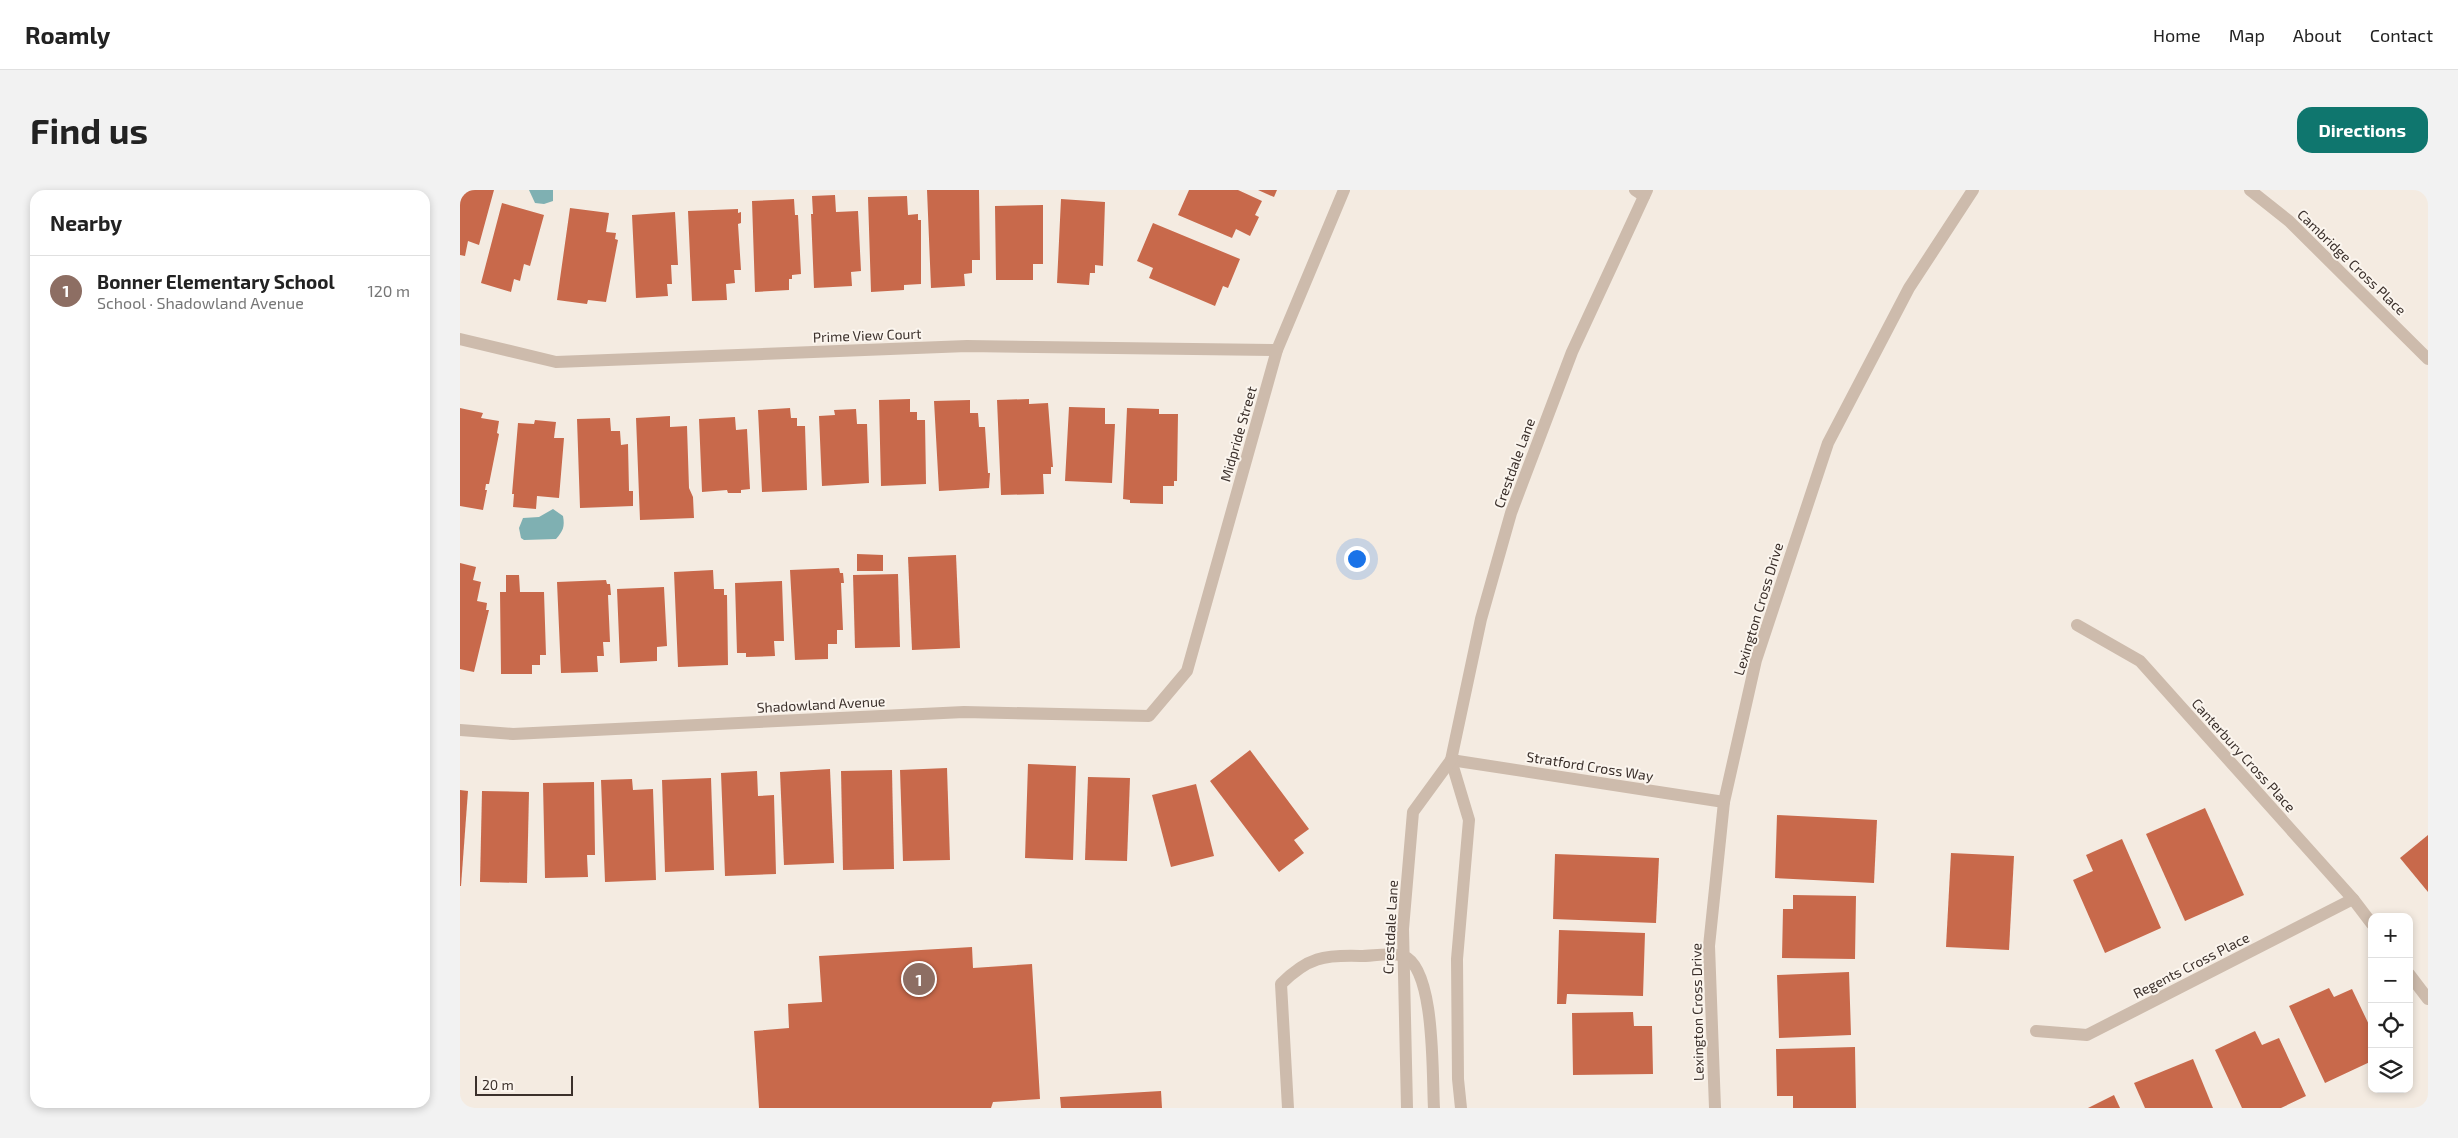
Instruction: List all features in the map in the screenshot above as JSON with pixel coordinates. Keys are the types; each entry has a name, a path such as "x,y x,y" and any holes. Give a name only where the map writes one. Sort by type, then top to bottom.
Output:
{"street":[{"name":"Midpride Street","path":"1171,688 1187,671 1277,350 1344,190"},
{"name":"Lexington Cross Drive","path":"1715,1108 1709,946 1724,802 1756,660 1828,443 1909,288 1973,190"},
{"name":"Cambridge Cross Place","path":"2250,190 2289,221 2428,359"},
{"name":"Crestdale Lane","path":"1407,1108 1403,956 1413,812 1451,760 1481,619 1511,513 1572,352 1642,192"},
{"name":"Prime View Court","path":"460,339 556,362 967,346 1277,350"},
{"name":"Canterbury Cross Place","path":"2077,625 2140,661 2353,899 2368,919"},
{"name":"Shadowland Avenue","path":"460,730 514,734 964,712 1149,716 1171,688"},
{"name":"Stratford Cross Way","path":"1451,760 1724,802"},
{"name":"Crestdale Lane","path":"1451,760 1469,820 1457,959 1458,1079 1461,1108"},
{"name":"Regents Cross Place","path":"2036,1031 2087,1035 2353,899"},
{"path":"1288,1108 1281,984 1298,967 1328,956 1403,956 1416,965 1431,1015 1434,1108"},
{"path":"2413,979 2428,999"}],"water":[{"path":"529,190 553,190 553,201 544,204 535,203"},
{"path":"553,509 563,516 564,520 563,529 556,539 524,540 521,538 519,528 523,518 539,517"}],"building":[{"path":"460,190 494,190 479,245 468,241 465,256 460,255"},
{"path":"927,190 979,190 980,260 972,260 972,273 964,274 965,286 931,288"},
{"path":"1189,190 1238,190 1262,201 1255,215 1259,217 1250,236 1236,229 1232,238 1178,215"},
{"path":"1258,190 1277,190 1274,197"},
{"path":"835,195 836,212 858,211 861,271 851,272 852,286 814,288 812,196"},
{"path":"907,196 908,215 918,214 918,220 921,220 921,284 904,285 904,290 871,292 868,197"},
{"path":"794,199 795,215 798,215 801,274 792,275 792,279 789,279 789,290 755,292 752,201"},
{"path":"1061,199 1105,202 1103,266 1095,265 1095,273 1090,273 1089,285 1057,283"},
{"path":"502,203 544,215 530,266 524,264 520,281 514,279 511,292 481,283"},
{"path":"1043,205 1043,264 1033,264 1033,280 996,280 995,206"},
{"path":"570,208 609,213 606,232 616,233 615,239 618,240 606,302 588,300 587,304 557,300"},
{"path":"738,209 738,213 741,212 741,223 738,224 741,270 734,270 735,283 726,284 727,300 692,301 688,211"},
{"path":"675,212 678,265 671,265 672,284 667,284 668,296 636,298 632,215"},
{"path":"1153,223 1240,259 1228,288 1223,286 1215,306 1149,278 1153,268 1137,261"},
{"path":"910,399 910,412 917,412 917,420 925,420 926,484 881,486 879,400"},
{"path":"1029,399 1029,404 1048,403 1053,467 1051,467 1051,474 1043,474 1044,494 1001,495 997,400"},
{"path":"970,400 970,413 978,413 979,427 985,427 988,473 990,473 989,488 939,491 934,401"},
{"path":"1069,407 1105,408 1105,424 1115,424 1112,483 1065,481"},
{"path":"460,408 483,413 481,418 499,421 497,433 499,434 489,484 486,484 485,490 487,490 483,510 460,506"},
{"path":"790,408 791,418 797,418 797,426 805,426 807,490 762,492 758,410"},
{"path":"1127,408 1159,409 1159,414 1178,414 1177,481 1174,481 1174,486 1163,486 1163,504 1130,503 1130,500 1123,499"},
{"path":"856,409 857,424 867,424 869,483 822,486 819,416 835,415 834,410"},
{"path":"670,416 670,427 687,426 689,488 693,497 694,518 640,520 636,418"},
{"path":"735,417 736,430 747,429 750,489 741,490 741,493 728,493 727,490 702,492 699,419"},
{"path":"610,418 611,431 620,431 621,445 628,444 629,491 633,491 633,506 580,508 577,419"},
{"path":"535,420 556,422 554,438 564,438 559,498 537,496 536,509 513,507 514,494 512,494 518,423 534,424"},
{"path":"857,554 883,555 883,571 857,571"},
{"path":"956,555 960,648 912,650 908,557"},
{"path":"460,563 476,567 473,580 481,582 477,601 487,603 486,610 489,610 474,672 460,669"},
{"path":"839,568 840,573 843,573 844,583 841,583 843,630 837,630 837,644 828,644 828,659 795,660 790,570"},
{"path":"713,570 714,589 724,589 724,595 727,595 728,665 678,667 674,572"},
{"path":"898,574 900,647 855,648 853,575"},
{"path":"506,575 519,575 520,592 544,592 546,655 540,655 540,665 532,665 532,674 501,674 500,592 506,592"},
{"path":"606,580 607,584 610,584 611,595 608,595 610,642 603,642 604,656 597,656 598,672 561,673 557,582"},
{"path":"782,581 784,641 774,641 775,656 746,657 746,653 737,653 735,583"},
{"path":"664,587 667,646 657,647 657,661 620,663 617,589"},
{"path":"1250,750 1309,829 1294,840 1304,853 1279,872 1210,781"},
{"path":"1028,764 1076,766 1073,860 1025,858"},
{"path":"947,768 950,860 903,861 900,770"},
{"path":"830,769 834,863 784,865 780,772"},
{"path":"892,770 894,869 843,870 841,771"},
{"path":"757,771 758,796 774,795 776,874 725,876 721,773"},
{"path":"1088,777 1130,778 1127,861 1085,860"},
{"path":"711,778 714,870 665,872 662,780"},
{"path":"632,779 633,790 653,789 656,880 605,882 601,780"},
{"path":"594,782 595,855 587,855 588,877 545,878 543,783"},
{"path":"1196,784 1214,856 1171,867 1152,795"},
{"path":"460,790 468,791 461,886 460,886"},
{"path":"482,791 529,792 527,883 480,882"},
{"path":"2205,808 2244,895 2185,921 2146,834"},
{"path":"1777,815 1877,820 1874,883 1775,878"},
{"path":"2428,835 2428,892 2400,858"},
{"path":"2122,839 2161,928 2105,953 2073,880 2093,871 2086,855"},
{"path":"1951,853 2014,856 2009,950 1946,947"},
{"path":"1555,854 1659,858 1656,923 1553,919"},
{"path":"1793,895 1856,896 1855,959 1782,958 1783,909 1793,909"},
{"path":"1559,930 1645,933 1643,996 1567,994 1566,1004 1557,1004"},
{"path":"972,947 973,968 1032,964 1040,1099 993,1102 991,1108 759,1108 754,1031 789,1028 788,1004 822,1002 819,956"},
{"path":"1849,972 1851,1035 1779,1038 1777,975"},
{"path":"2329,988 2334,997 2352,989 2368,1023 2368,1063 2325,1083 2289,1006"},
{"path":"1633,1012 1634,1026 1652,1026 1653,1074 1573,1075 1572,1013"},
{"path":"2255,1031 2262,1045 2279,1038 2306,1096 2281,1108 2242,1108 2215,1050"},
{"path":"1855,1047 1856,1108 1793,1108 1793,1096 1777,1096 1776,1049"},
{"path":"2193,1059 2213,1108 2145,1108 2134,1083"},
{"path":"1161,1091 1162,1108 1061,1108 1060,1097"},
{"path":"2114,1095 2120,1108 2088,1108"}],"place":[{"name":"Bonner Elementary School","path":"919,979"}]}
